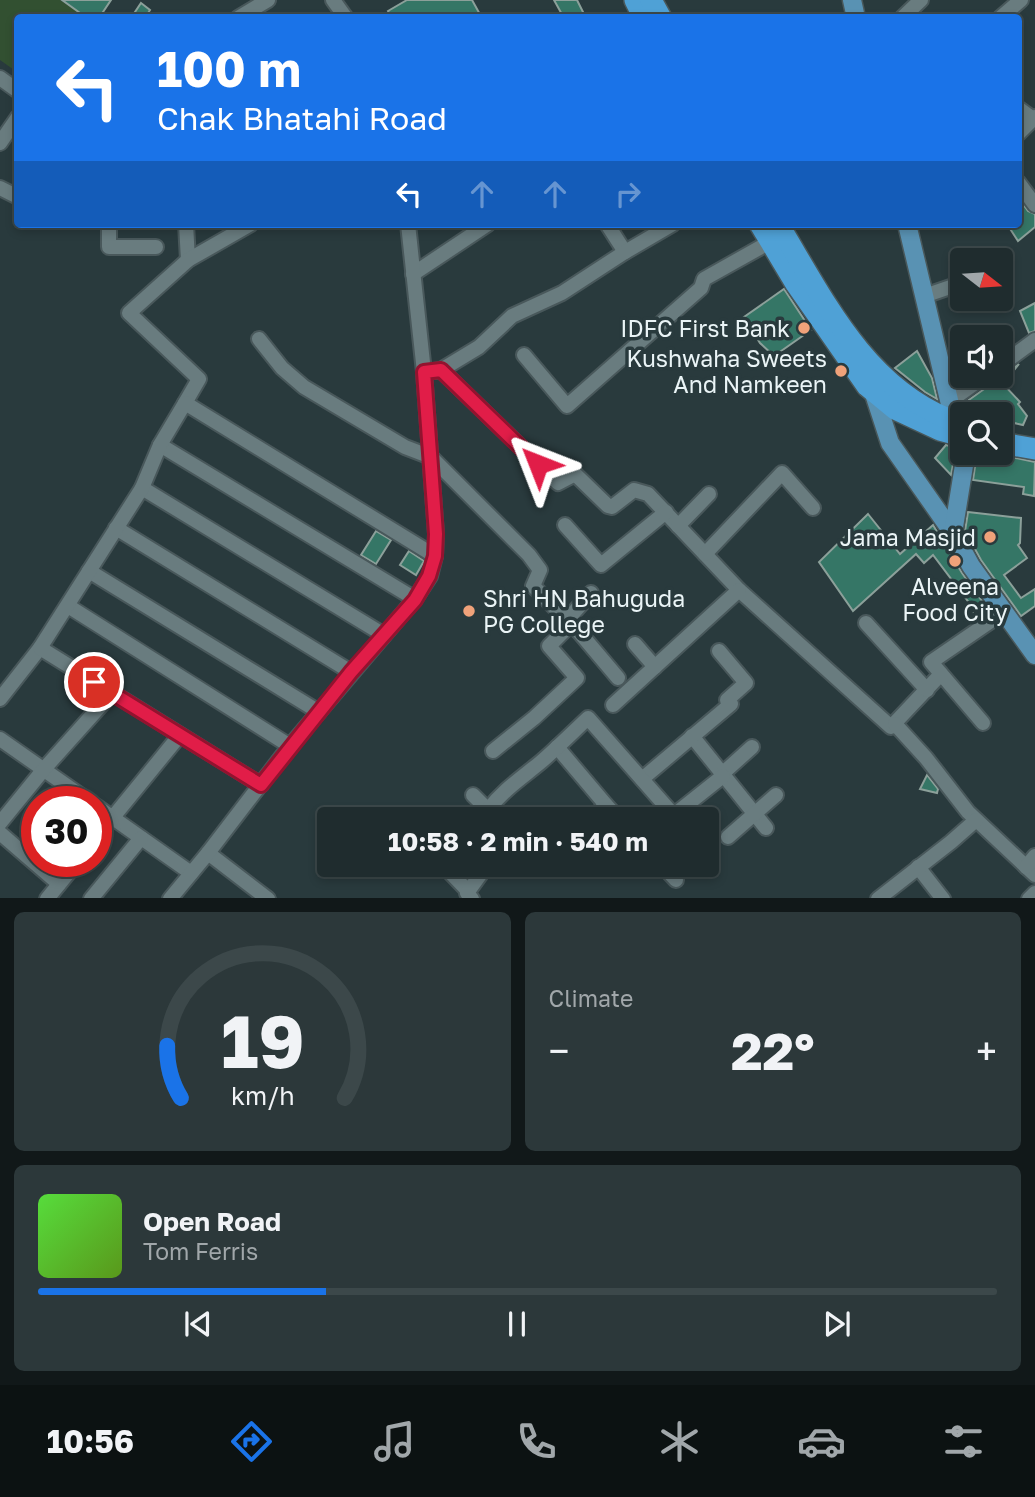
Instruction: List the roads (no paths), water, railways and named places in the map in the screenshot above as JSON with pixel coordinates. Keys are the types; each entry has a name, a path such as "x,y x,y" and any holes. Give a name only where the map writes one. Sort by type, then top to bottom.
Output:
{"highway":[{"path":"769,230 860,379 895,409 921,423 950,421"},
{"path":"769,230 878,373 899,392 930,411 950,418"},
{"path":"1013,432 1035,435"},
{"path":"1013,445 1035,449"}],"main road":[{"path":"908,228 952,402"},
{"path":"873,391 890,443 953,533 971,566 1035,656"},
{"path":"953,533 964,465"}],"street":[{"path":"245,14 268,0"},
{"path":"906,14 921,0"},
{"path":"1005,14 1021,0"},
{"path":"1030,0 1035,6"},
{"path":"0,143 14,123"},
{"path":"1022,187 1035,205"},
{"path":"109,228 109,247 156,247"},
{"path":"186,228 188,260"},
{"path":"0,699 40,648 142,488 160,445 199,379 129,313 188,260 244,228"},
{"path":"170,898 290,746 415,600 429,576 435,556 436,534 424,372 408,228"},
{"path":"413,274 482,228"},
{"path":"610,228 625,251"},
{"path":"424,372 441,370 479,347 512,316 562,293 625,251 666,228"},
{"path":"524,355 566,406 701,288 704,279 769,230"},
{"path":"924,296 950,287"},
{"path":"259,339 282,368 304,387 405,447 431,457 529,555 540,570 533,586 618,678"},
{"path":"1013,356 1035,340"},
{"path":"441,370 558,483 575,474 612,507 629,493 639,490 649,494 739,590 891,727 941,674"},
{"path":"185,403 435,556"},
{"path":"160,445 415,600"},
{"path":"705,554 782,473 813,508"},
{"path":"142,488 384,635"},
{"path":"678,526 709,494"},
{"path":"565,526 601,565 666,512"},
{"path":"116,528 351,672"},
{"path":"89,571 319,712"},
{"path":"613,705 739,590"},
{"path":"493,751 577,678 549,646 591,593"},
{"path":"68,606 290,746"},
{"path":"983,723 931,662 1004,612"},
{"path":"866,623 926,690"},
{"path":"635,644 655,667"},
{"path":"40,648 261,785"},
{"path":"642,779 731,704 727,699 746,683 719,651"},
{"path":"0,823 44,769 112,694"},
{"path":"497,807 512,783 588,718 667,807"},
{"path":"895,724 976,820 1032,866"},
{"path":"180,735 113,818 191,873"},
{"path":"692,736 766,828"},
{"path":"0,739 68,786"},
{"path":"557,747 606,805"},
{"path":"687,807 752,747"},
{"path":"472,795 485,807"},
{"path":"728,837 776,796"},
{"path":"878,898 976,820"},
{"path":"0,833 59,884"},
{"path":"91,898 141,838"},
{"path":"208,853 268,898"},
{"path":"918,867 943,898"},
{"path":"47,898 65,877"},
{"path":"454,877 470,895 480,877"},
{"path":"673,877 676,880"},
{"path":"1029,898 1035,893"}],"place":[{"name":"IDFC First Bank","path":"804,328"},
{"name":"Kushwaha Sweets And Namkeen","path":"841,371"},
{"name":"Jama Masjid","path":"990,537"},
{"name":"Alveena Food City","path":"955,561"},
{"name":"Shri HN Bahuguda PG College","path":"469,611"}]}
